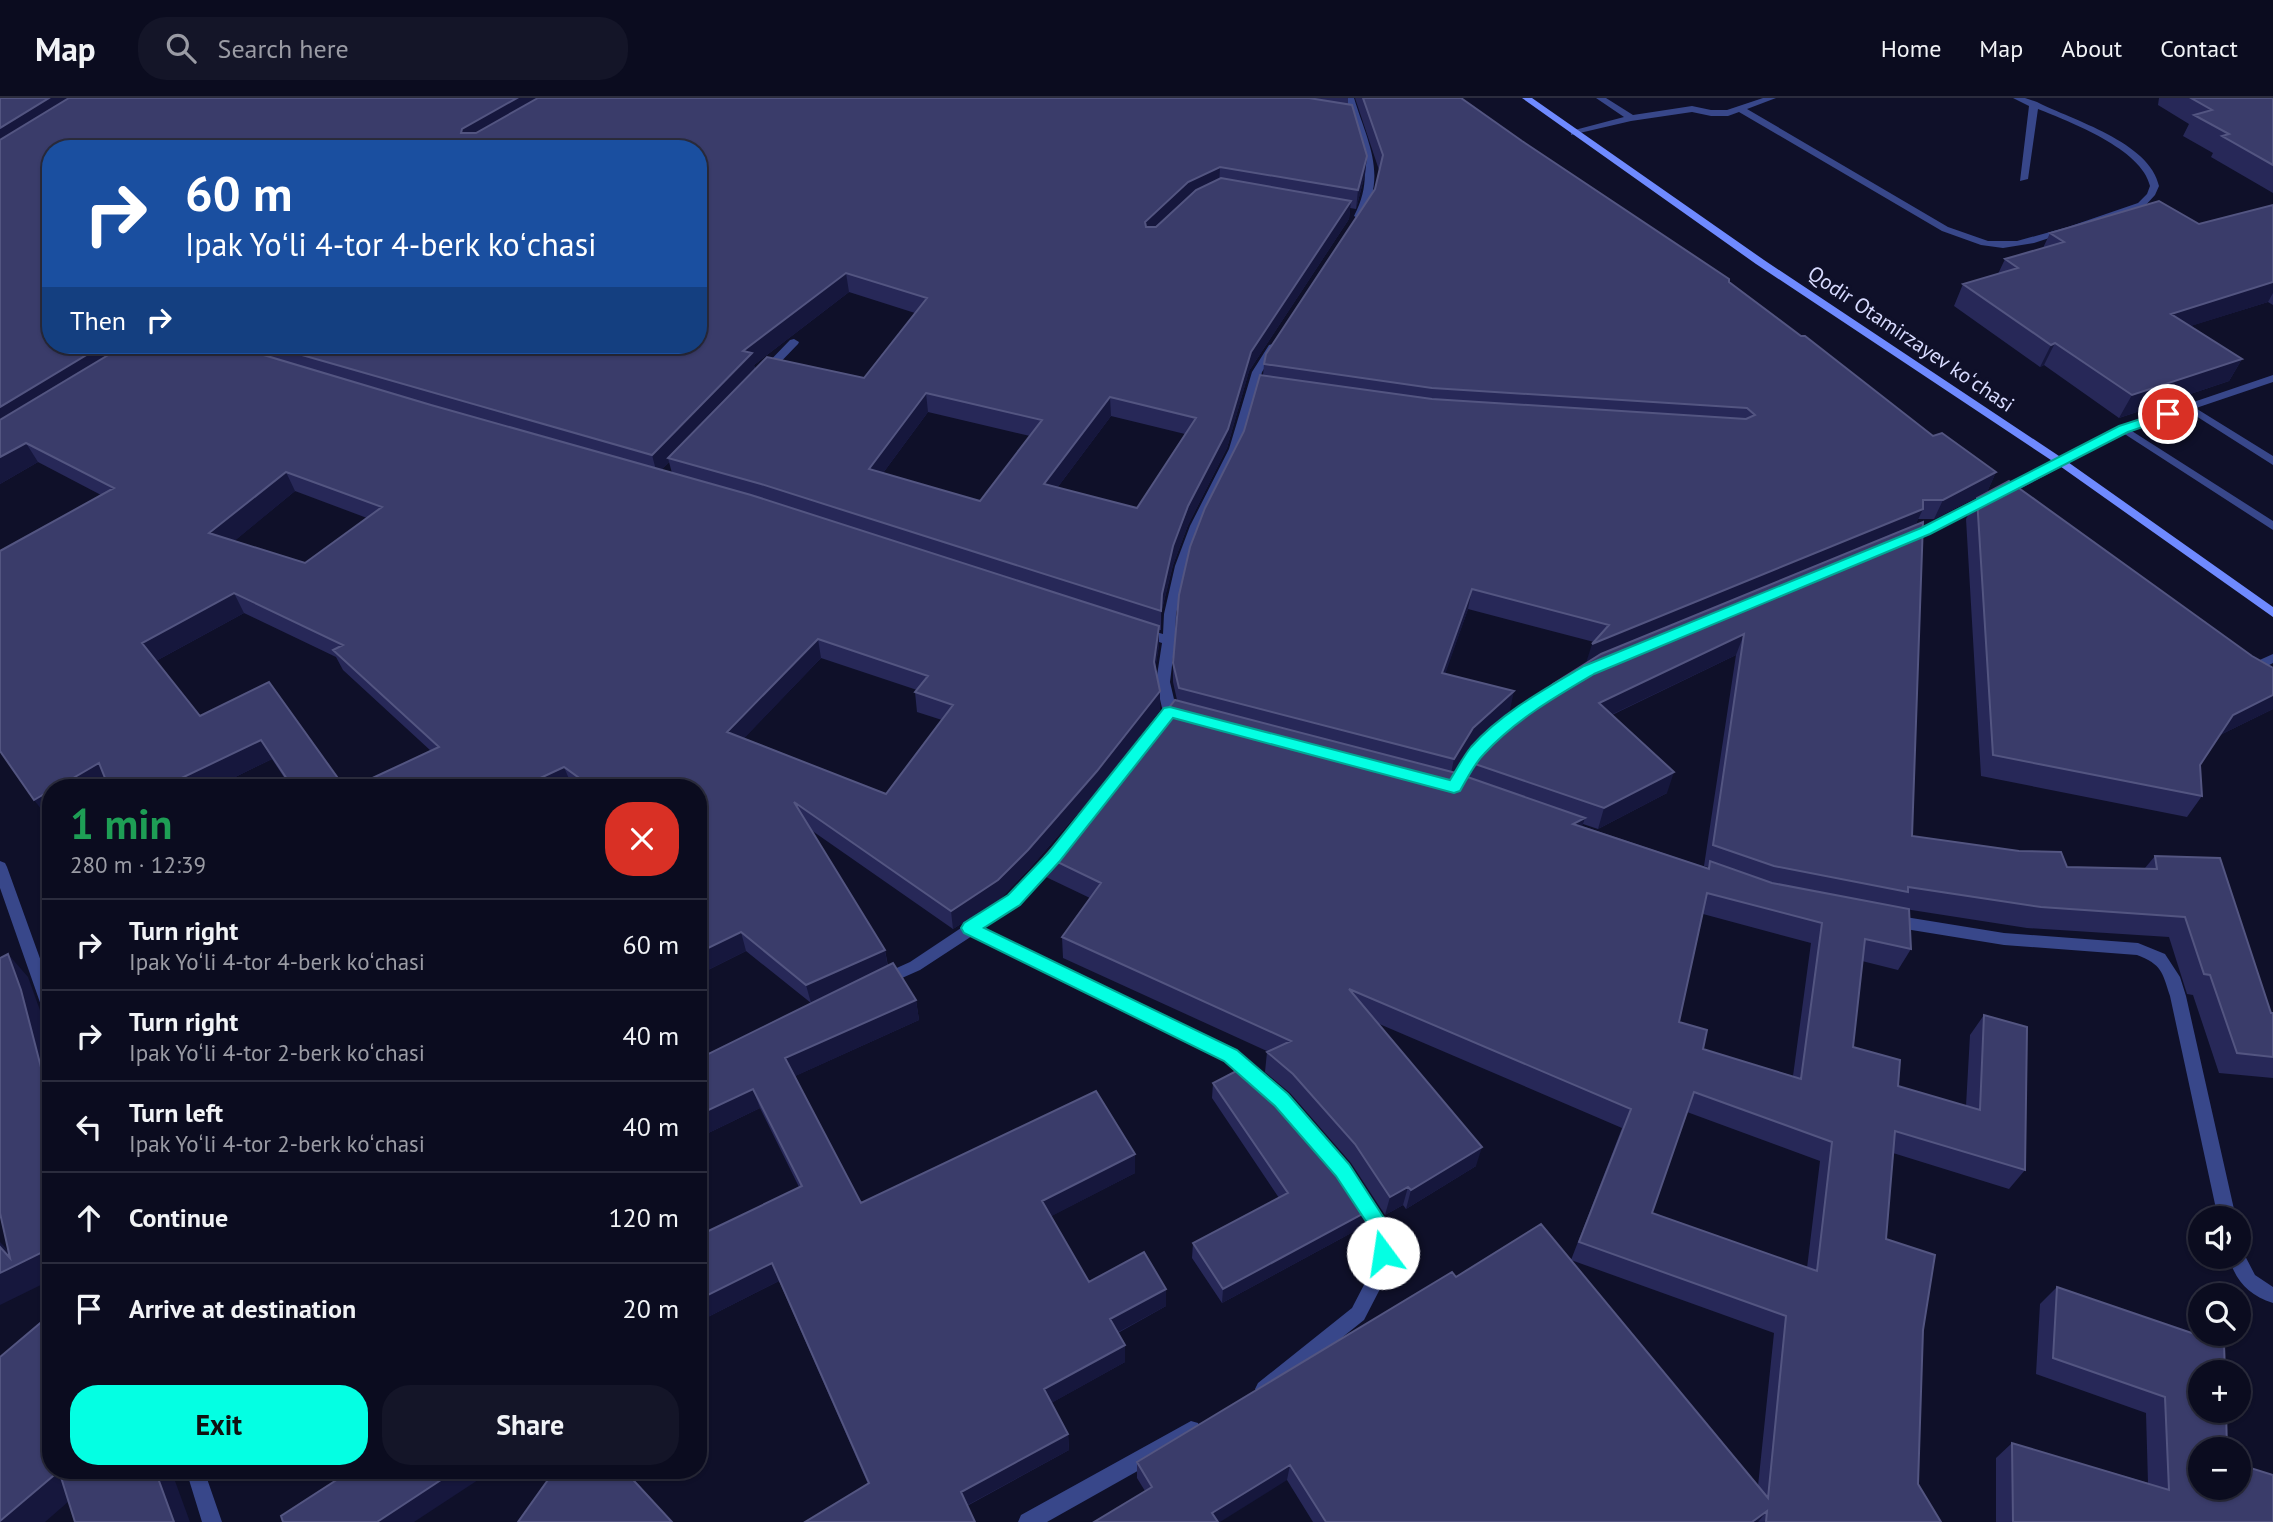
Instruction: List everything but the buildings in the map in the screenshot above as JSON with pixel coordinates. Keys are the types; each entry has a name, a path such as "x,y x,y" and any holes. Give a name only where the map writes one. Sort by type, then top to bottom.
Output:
{"main road":[{"name":"Qodir Otamirzayev koʻchasi","path":"1526,98 1760,262 2061,462 2273,614"}],"street":[{"path":"1350,98 1373,174 1365,206 1352,226"},
{"path":"1600,98 1630,118"},
{"path":"1675,98 1692,108 1710,113 1742,110 1772,98"},
{"path":"1742,110 1945,229 1975,241 2004,245 2034,240 2141,205 2152,194 2154,182 2144,164 2095,131 2017,98"},
{"path":"2023,178 2034,104"},
{"path":"1574,133 1630,118 1692,108"},
{"path":"1342,116 1354,118"},
{"path":"1347,213 1359,215"},
{"path":"1171,717 1163,682 1170,614 1181,566 1196,526 1235,449 1257,372 1279,339"},
{"path":"756,382 794,342"},
{"path":"1889,546 2007,498 2061,462 2124,429 2273,378"},
{"path":"1251,387 1265,389"},
{"path":"2189,407 2273,461"},
{"path":"2124,429 2273,526"},
{"path":"1990,485 2007,498"},
{"path":"1130,628 1169,640"},
{"path":"2244,671 2273,658"},
{"path":"1454,787 1476,752 1506,725"},
{"path":"869,987 915,966 1014,900 1071,837"},
{"path":"0,867 42,986"},
{"path":"1872,918 2004,939 2138,949 2160,958 2172,977 2178,996 2224,1206"},
{"path":"970,928 1230,1056 1272,1091"},
{"path":"1250,1397 1358,1314 1374,1283 1383,1253 1378,1224 1350,1181"},
{"path":"2241,1269 2253,1285 2273,1295"},
{"path":"1028,1522 1203,1423"},
{"path":"198,1479 212,1522"}],"route":[{"path":"1383,1253 1378,1224 1343,1170 1282,1100 1230,1056 970,928 1014,900 1054,858 1170,712 1454,787 1476,752 1506,725 1538,701 1589,670 1926,531 2124,429 2168,414"}]}
